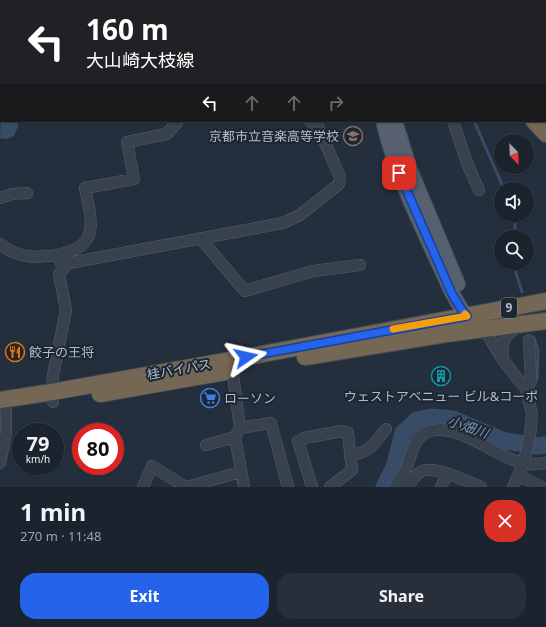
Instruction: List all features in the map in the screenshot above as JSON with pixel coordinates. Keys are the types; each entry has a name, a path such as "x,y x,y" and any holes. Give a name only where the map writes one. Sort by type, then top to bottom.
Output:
{"highway":[{"path":"535,122 546,134"},
{"path":"476,320 545,304"},
{"name":"桂バイパス","path":"232,365 352,348 476,320"},
{"name":"桂バイパス","path":"3,405 476,320 520,325 546,321"}],"main road":[{"path":"383,122 389,148 452,294 462,310 476,320"},
{"path":"395,122 410,169 461,290 476,320"}],"street":[{"path":"0,244 13,252 23,256 32,257 58,255 79,248 84,244 90,232 89,211 84,188 134,178 127,142 150,136 167,134 177,122"},
{"path":"53,397 53,375 66,310 60,274 69,263 284,223 300,215 339,184 340,177 318,126 312,122"},
{"path":"453,122 467,163 479,190"},
{"path":"0,198 12,194 28,193"},
{"path":"200,238 245,291 313,271 360,265"},
{"path":"58,255 63,270"},
{"path":"476,320 503,360 526,389 532,414 530,436 523,462 513,487"},
{"path":"503,360 502,347 505,338 509,332 520,325"},
{"path":"526,389 531,381 529,340"},
{"path":"232,365 240,472 244,487"},
{"path":"0,463 6,434 3,405"},
{"path":"206,445 238,432 271,423 288,487"},
{"path":"350,456 365,452 386,429"},
{"path":"395,487 406,470 419,438 431,430 444,429 478,441 495,452 523,462 546,463"},
{"path":"312,487 298,441 304,438 342,431 348,433 352,470 330,487"},
{"path":"143,487 152,466 186,487 240,472"},
{"path":"407,487 422,470 432,470 447,474 481,487"},
{"path":"441,487 447,474"},
{"path":"518,475 541,487"}],"water":[{"path":"1,122 18,122 18,127 14,136 7,139 0,138"}],"waterway":[{"path":"474,122 501,182"},
{"path":"515,222 515,229"},
{"path":"515,270 522,292"},
{"path":"534,338 538,350 537,379"},
{"name":"小畑川","path":"384,487 394,467 403,433 417,420 431,417 453,419 505,441 538,446 546,445"}],"slow traffic":[{"path":"393,329 467,316 465,314"}],"place":[{"name":"京都市立音楽高等学校","path":"353,136"},
{"name":"餃子の王将","path":"15,352"},
{"name":"ウェストアベニュー ビル&コーポ","path":"441,376"},
{"name":"ローソン","path":"210,398"}],"route":[{"path":"246,357 467,316 452,294 399,173"}]}
